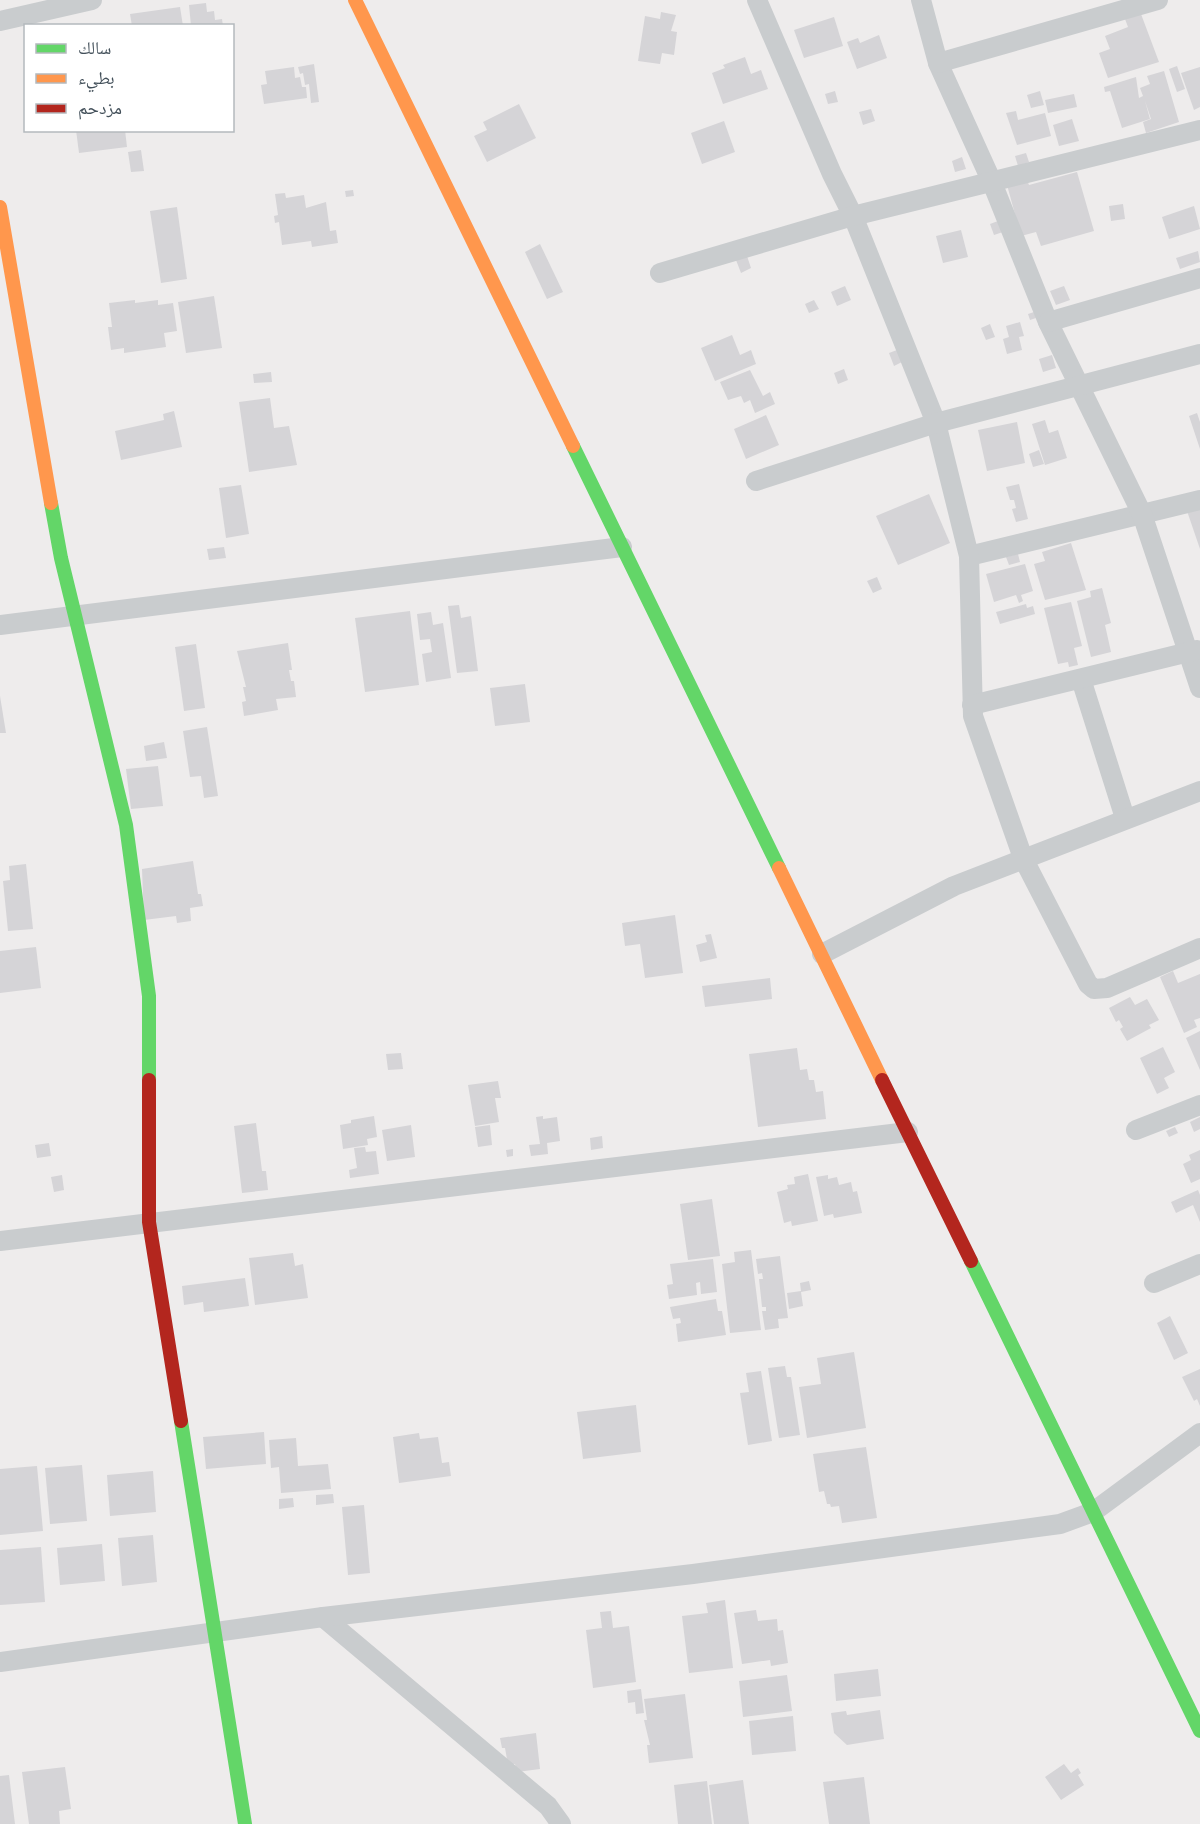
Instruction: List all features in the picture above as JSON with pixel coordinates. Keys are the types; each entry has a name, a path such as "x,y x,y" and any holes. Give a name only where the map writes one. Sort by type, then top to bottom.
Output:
{"street":[{"path":"0,21 92,0"},
{"path":"355,0 1200,1731"},
{"path":"757,0 853,216 936,423 969,556 972,705 1023,858 1088,984 1094,989 1107,988 1200,948"},
{"path":"921,0 938,63 991,180 1048,322 1142,514 1193,651 1200,688"},
{"path":"938,63 1158,0"},
{"path":"660,273 853,216 1200,130"},
{"path":"0,207 61,558 126,825 149,996 149,1222 245,1824"},
{"path":"1048,322 1200,278"},
{"path":"756,480 936,423 1200,354"},
{"path":"969,556 1200,500"},
{"path":"0,625 622,547"},
{"path":"972,705 1193,651"},
{"path":"1081,679 1125,818"},
{"path":"822,954 954,886 1125,818 1200,792"},
{"path":"1136,1130 1200,1105"},
{"path":"0,1241 908,1132"},
{"path":"1154,1283 1200,1264"},
{"path":"0,1662 323,1617 693,1574 1031,1529 1077,1519 1093,1512 1200,1433"},
{"path":"323,1617 548,1806 561,1824"}],"building":[{"path":"206,3 207,12 214,11 215,20 222,19 223,24 191,24 189,5"},
{"path":"180,7 183,24 132,24 130,14"},
{"path":"661,12 676,15 671,31 677,32 674,55 662,53 660,64 638,61 645,16 660,19"},
{"path":"1141,14 1159,62 1108,78 1099,53 1110,49 1105,36 1128,27 1125,19"},
{"path":"834,17 843,46 804,58 794,30"},
{"path":"879,35 887,58 857,69 847,42 858,38 860,43"},
{"path":"745,57 751,74 761,70 768,89 723,104 712,73 725,68 723,65"},
{"path":"314,64 319,102 311,103 309,84 305,85 303,73 300,74 298,67"},
{"path":"1177,66 1185,89 1177,92 1169,69"},
{"path":"294,67 295,78 300,77 302,87 306,87 307,98 264,104 261,85 267,84 265,71"},
{"path":"1200,67 1200,107 1194,110 1181,73"},
{"path":"1164,71 1179,122 1146,133 1143,122 1151,119 1145,101 1150,119 1122,128 1110,91 1105,92 1104,87 1136,77 1139,98 1143,96 1140,88 1150,84 1147,76"},
{"path":"835,91 838,102 828,104 825,94"},
{"path":"1040,91 1044,105 1031,108 1027,95"},
{"path":"1074,94 1077,107 1048,113 1045,100"},
{"path":"519,104 536,138 487,162 474,136 487,130 483,122"},
{"path":"871,109 875,121 863,125 859,112"},
{"path":"1016,111 1018,120 1045,113 1051,136 1017,145 1006,113"},
{"path":"1072,119 1079,141 1059,146 1053,125"},
{"path":"724,121 735,152 702,164 691,133"},
{"path":"76,132 125,132 127,147 79,153"},
{"path":"141,150 144,171 131,172 128,152"},
{"path":"1026,153 1029,162 1018,166 1015,156"},
{"path":"962,157 966,169 955,172 952,161"},
{"path":"1077,172 1094,231 1041,246 1036,232 1021,236 1007,185 1027,180 1029,185"},
{"path":"353,190 354,196 346,197 345,191"},
{"path":"285,193 286,198 304,195 306,208 326,202 330,231 336,230 338,243 312,247 311,241 282,245 279,222 275,223 274,216 278,215 275,194"},
{"path":"1123,204 1125,219 1111,221 1109,206"},
{"path":"1194,206 1200,229 1169,239 1162,217"},
{"path":"177,207 187,279 161,283 150,211"},
{"path":"998,221 1003,232 994,235 990,224"},
{"path":"961,230 968,257 943,263 936,236"},
{"path":"540,244 563,292 547,299 525,252"},
{"path":"1198,251 1200,262 1180,269 1176,258"},
{"path":"747,256 751,268 741,273 736,260"},
{"path":"845,286 851,300 837,306 831,292"},
{"path":"1064,286 1070,300 1056,305 1050,291"},
{"path":"214,296 222,348 186,353 178,302"},
{"path":"135,300 135,303 158,300 158,305 173,303 177,331 164,333 166,347 124,353 124,348 111,350 108,327 112,327 109,303"},
{"path":"814,300 819,309 809,313 805,304"},
{"path":"1034,312 1036,318 1030,320 1028,314"},
{"path":"1020,322 1024,336 1019,337 1022,350 1007,354 1003,339 1009,337 1006,326"},
{"path":"990,324 995,337 986,340 981,328"},
{"path":"732,335 740,355 751,350 756,364 715,381 701,348"},
{"path":"897,350 902,362 894,366 889,353"},
{"path":"1052,355 1056,368 1043,372 1039,359"},
{"path":"844,369 848,380 838,384 834,373"},
{"path":"750,370 763,396 770,392 775,404 755,413 750,400 744,403 741,396 728,400 720,382"},
{"path":"271,372 272,382 254,383 253,374"},
{"path":"270,398 274,428 289,426 297,465 249,472 239,402"},
{"path":"174,411 182,447 121,460 115,431 164,420 163,414"},
{"path":"1197,413 1200,422 1200,449 1189,416"},
{"path":"766,415 779,445 746,459 734,429"},
{"path":"1045,420 1049,433 1058,430 1067,458 1045,465 1032,424"},
{"path":"1017,422 1025,463 987,471 978,430"},
{"path":"1039,450 1044,464 1033,467 1029,454"},
{"path":"1019,484 1028,519 1016,522 1012,509 1016,508 1014,500 1010,500 1006,487"},
{"path":"241,485 249,534 226,538 219,488"},
{"path":"929,494 950,543 898,565 876,516"},
{"path":"1200,507 1200,549 1187,511"},
{"path":"1071,543 1086,590 1045,600 1034,564 1045,561 1042,552"},
{"path":"224,547 226,558 209,560 207,549"},
{"path":"1018,554 1020,562 1009,565 1006,557"},
{"path":"1025,564 1033,591 1021,595 1023,601 1019,603 1016,595 994,602 986,574"},
{"path":"877,577 882,589 873,593 867,581"},
{"path":"1102,588 1111,623 1105,625 1111,652 1091,657 1077,601 1091,597 1090,591"},
{"path":"1071,602 1082,646 1074,648 1078,665 1069,667 1068,662 1058,664 1044,608"},
{"path":"1026,604 1027,608 1033,606 1035,614 1000,624 996,612"},
{"path":"459,605 461,618 471,616 478,671 457,673 448,606"},
{"path":"410,611 419,685 365,692 355,618"},
{"path":"431,612 433,625 443,623 451,678 426,682 422,654 432,652 430,639 420,640 417,614"},
{"path":"288,643 292,670 289,670 291,681 294,681 296,697 276,699 278,710 244,716 242,702 246,701 243,687 246,687 237,651"},
{"path":"196,644 205,708 184,711 175,647"},
{"path":"525,684 530,722 495,726 490,688"},
{"path":"0,696 6,733 0,733"},
{"path":"207,727 218,796 204,798 201,776 190,777 183,731"},
{"path":"164,742 167,758 146,761 144,746"},
{"path":"158,766 163,806 131,809 126,769"},
{"path":"193,861 198,894 201,894 203,906 190,908 191,921 177,923 176,916 144,920 142,869"},
{"path":"26,864 33,929 8,931 3,881 10,880 9,866"},
{"path":"675,915 683,973 645,978 640,944 625,946 622,923"},
{"path":"711,934 717,958 700,962 696,945 707,942 705,935"},
{"path":"36,947 41,988 0,993 0,951"},
{"path":"1173,971 1178,983 1200,974 1200,1018 1194,1020 1197,1027 1184,1033 1160,977"},
{"path":"770,978 772,999 705,1007 702,986"},
{"path":"1130,997 1135,1005 1147,999 1159,1020 1149,1025 1151,1028 1127,1041 1120,1029 1123,1027 1119,1020 1116,1022 1109,1008"},
{"path":"1200,1031 1200,1070 1186,1038"},
{"path":"1163,1047 1175,1072 1164,1078 1169,1088 1157,1094 1140,1058"},
{"path":"797,1048 800,1070 807,1069 809,1080 814,1080 816,1092 823,1091 826,1119 758,1127 749,1054"},
{"path":"401,1053 403,1069 388,1070 386,1054"},
{"path":"498,1081 501,1098 495,1098 499,1122 475,1126 468,1085"},
{"path":"374,1116 377,1137 367,1139 368,1145 343,1149 340,1125 351,1123 351,1120"},
{"path":"543,1116 543,1119 557,1117 560,1141 547,1143 548,1154 531,1156 529,1145 540,1144 536,1117"},
{"path":"1200,1117 1200,1129 1194,1132 1190,1122"},
{"path":"256,1123 262,1171 266,1171 268,1190 242,1193 234,1126"},
{"path":"411,1125 415,1157 387,1161 382,1130"},
{"path":"490,1125 492,1145 478,1147 475,1127"},
{"path":"1175,1127 1178,1133 1169,1137 1166,1131"},
{"path":"602,1136 603,1148 591,1150 590,1138"},
{"path":"49,1143 51,1156 37,1158 35,1145"},
{"path":"365,1147 366,1152 376,1151 379,1174 350,1178 349,1170 357,1168 354,1148"},
{"path":"513,1149 513,1156 507,1157 506,1150"},
{"path":"1200,1150 1200,1179 1191,1183 1183,1164 1191,1160 1189,1155"},
{"path":"808,1174 818,1221 792,1226 791,1221 784,1223 777,1192 788,1189 787,1185 795,1184 794,1177"},
{"path":"62,1175 64,1190 54,1192 51,1177"},
{"path":"828,1175 828,1179 837,1177 839,1185 851,1182 853,1192 857,1191 862,1213 834,1218 833,1214 824,1216 816,1177"},
{"path":"1198,1190 1200,1222 1193,1205 1176,1213 1171,1202"},
{"path":"712,1199 720,1256 688,1260 680,1204"},
{"path":"751,1250 761,1330 730,1333 722,1264 735,1262 734,1252"},
{"path":"293,1253 295,1266 303,1264 308,1298 255,1305 249,1258"},
{"path":"780,1256 788,1318 778,1319 779,1328 765,1330 762,1311 766,1311 766,1307 762,1307 759,1279 763,1279 762,1273 758,1274 756,1259"},
{"path":"713,1259 717,1292 701,1294 700,1282 696,1283 697,1295 669,1299 667,1285 673,1284 670,1264"},
{"path":"245,1278 249,1306 204,1312 203,1302 184,1305 182,1286"},
{"path":"809,1281 811,1290 801,1292 803,1306 789,1309 787,1293 801,1291 800,1283"},
{"path":"716,1299 718,1311 722,1311 726,1335 678,1342 676,1324 681,1323 680,1318 673,1319 670,1307"},
{"path":"1170,1316 1188,1353 1174,1360 1157,1323"},
{"path":"854,1352 866,1428 807,1438 799,1387 821,1384 817,1358"},
{"path":"785,1366 787,1377 791,1377 800,1435 779,1438 768,1368"},
{"path":"1200,1369 1200,1406 1197,1399 1194,1401 1182,1377"},
{"path":"761,1371 772,1441 748,1445 740,1393 749,1392 746,1373"},
{"path":"636,1405 641,1452 583,1459 577,1412"},
{"path":"264,1432 266,1464 206,1469 203,1437"},
{"path":"419,1433 420,1439 438,1437 442,1463 449,1462 451,1476 399,1483 393,1437"},
{"path":"296,1438 298,1466 328,1464 331,1489 281,1493 279,1467 271,1468 269,1440"},
{"path":"866,1447 877,1518 842,1523 839,1506 831,1507 827,1504 824,1491 819,1492 813,1454"},
{"path":"82,1465 87,1521 50,1524 45,1468"},
{"path":"37,1466 43,1531 0,1535 0,1469"},
{"path":"153,1471 156,1512 110,1516 107,1475"},
{"path":"333,1494 334,1503 316,1505 316,1495"},
{"path":"293,1498 294,1507 279,1509 279,1499"},
{"path":"364,1505 370,1573 348,1575 342,1507"},
{"path":"153,1535 157,1582 122,1586 118,1538"},
{"path":"102,1544 105,1581 60,1585 57,1548"},
{"path":"41,1547 45,1602 0,1605 0,1550"},
{"path":"725,1600 733,1668 689,1673 682,1616 708,1613 706,1603"},
{"path":"756,1610 758,1621 777,1619 778,1631 783,1630 788,1663 771,1666 770,1660 742,1664 734,1613"},
{"path":"611,1611 613,1628 629,1626 636,1682 593,1688 586,1630 602,1628 600,1612"},
{"path":"878,1669 881,1696 836,1701 834,1674"},
{"path":"787,1675 792,1711 743,1717 739,1681"},
{"path":"641,1689 644,1713 636,1714 635,1702 628,1703 627,1691"},
{"path":"685,1694 693,1758 649,1763 647,1745 650,1745 644,1720 647,1720 644,1699"},
{"path":"880,1710 884,1739 847,1745 834,1733 831,1713 846,1711 847,1715"},
{"path":"793,1716 796,1751 752,1755 749,1721"},
{"path":"536,1733 540,1769 517,1772 515,1764 508,1765 505,1748 502,1748 500,1738"},
{"path":"1064,1764 1071,1773 1078,1768 1081,1773 1078,1775 1084,1785 1061,1800 1045,1777"},
{"path":"65,1767 71,1809 59,1811 60,1824 29,1824 22,1772"},
{"path":"9,1775 15,1824 0,1824 0,1776"},
{"path":"864,1777 870,1824 829,1824 823,1782"},
{"path":"743,1780 749,1824 714,1824 709,1785"},
{"path":"707,1781 712,1824 678,1824 674,1785"}],"traffic: fast":[{"path":"573,446 779,868"},
{"path":"51,503 61,558 126,825 149,996 149,1080"},
{"path":"971,1261 1200,1731"},
{"path":"181,1421 245,1824"}],"traffic: slow":[{"path":"355,0 573,446"},
{"path":"0,207 51,503"},
{"path":"779,868 882,1080"}],"traffic: jam":[{"path":"149,1080 149,1222 181,1421"},
{"path":"882,1080 971,1261"}]}
